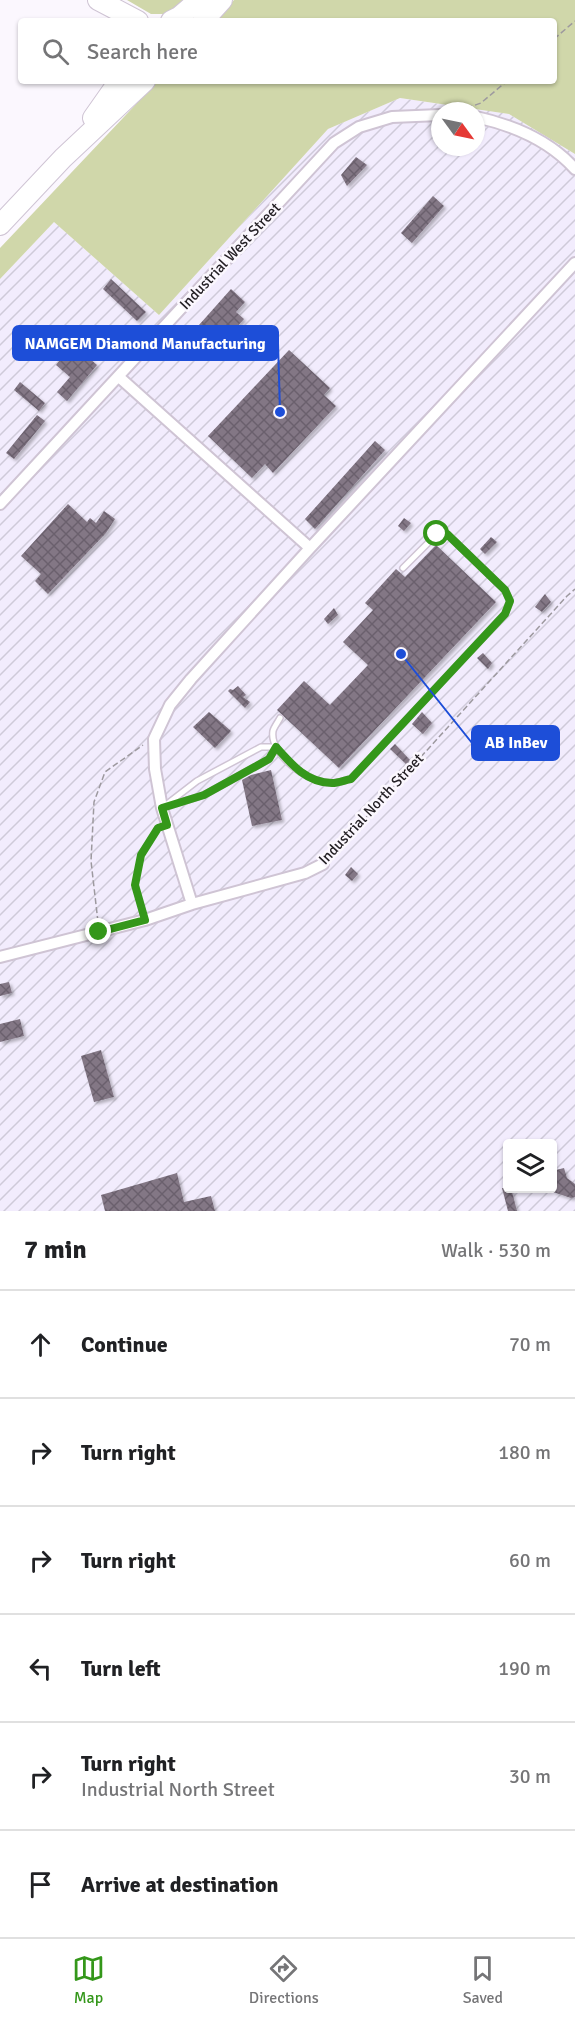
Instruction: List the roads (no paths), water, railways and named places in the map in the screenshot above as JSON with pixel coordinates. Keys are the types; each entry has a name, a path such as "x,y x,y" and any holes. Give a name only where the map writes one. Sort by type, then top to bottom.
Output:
{"highway":[{"path":"96,0 108,18"},
{"path":"96,0 132,18"},
{"path":"177,18 199,0"},
{"path":"189,18 205,0"},
{"path":"206,18 222,0"},
{"path":"63,158 117,84"},
{"path":"88,125 127,84"},
{"path":"0,225 63,158 142,84"}],"street":[{"name":"Industrial West Street","path":"0,504 334,143 359,127 392,117 431,115"},
{"path":"485,120 530,136 553,149 575,169"},
{"path":"192,904 162,808 155,769 154,739 170,705 310,548 575,263"},
{"path":"119,377 310,548"},
{"name":"Industrial North Street","path":"0,957 145,920 192,904 305,873 323,864"}],"lane":[{"path":"280,718 273,730 276,747 292,766 310,778 332,783 351,779 505,614 510,601 505,590 447,534 437,534 403,568"},
{"path":"162,808 198,781 261,747 276,747"},
{"path":"162,808 204,795 269,759 276,747"}],"place":[{"name":"NAMGEM Diamond Manufacturing","path":"280,412"},
{"name":"AB InBev","path":"401,654"}]}
